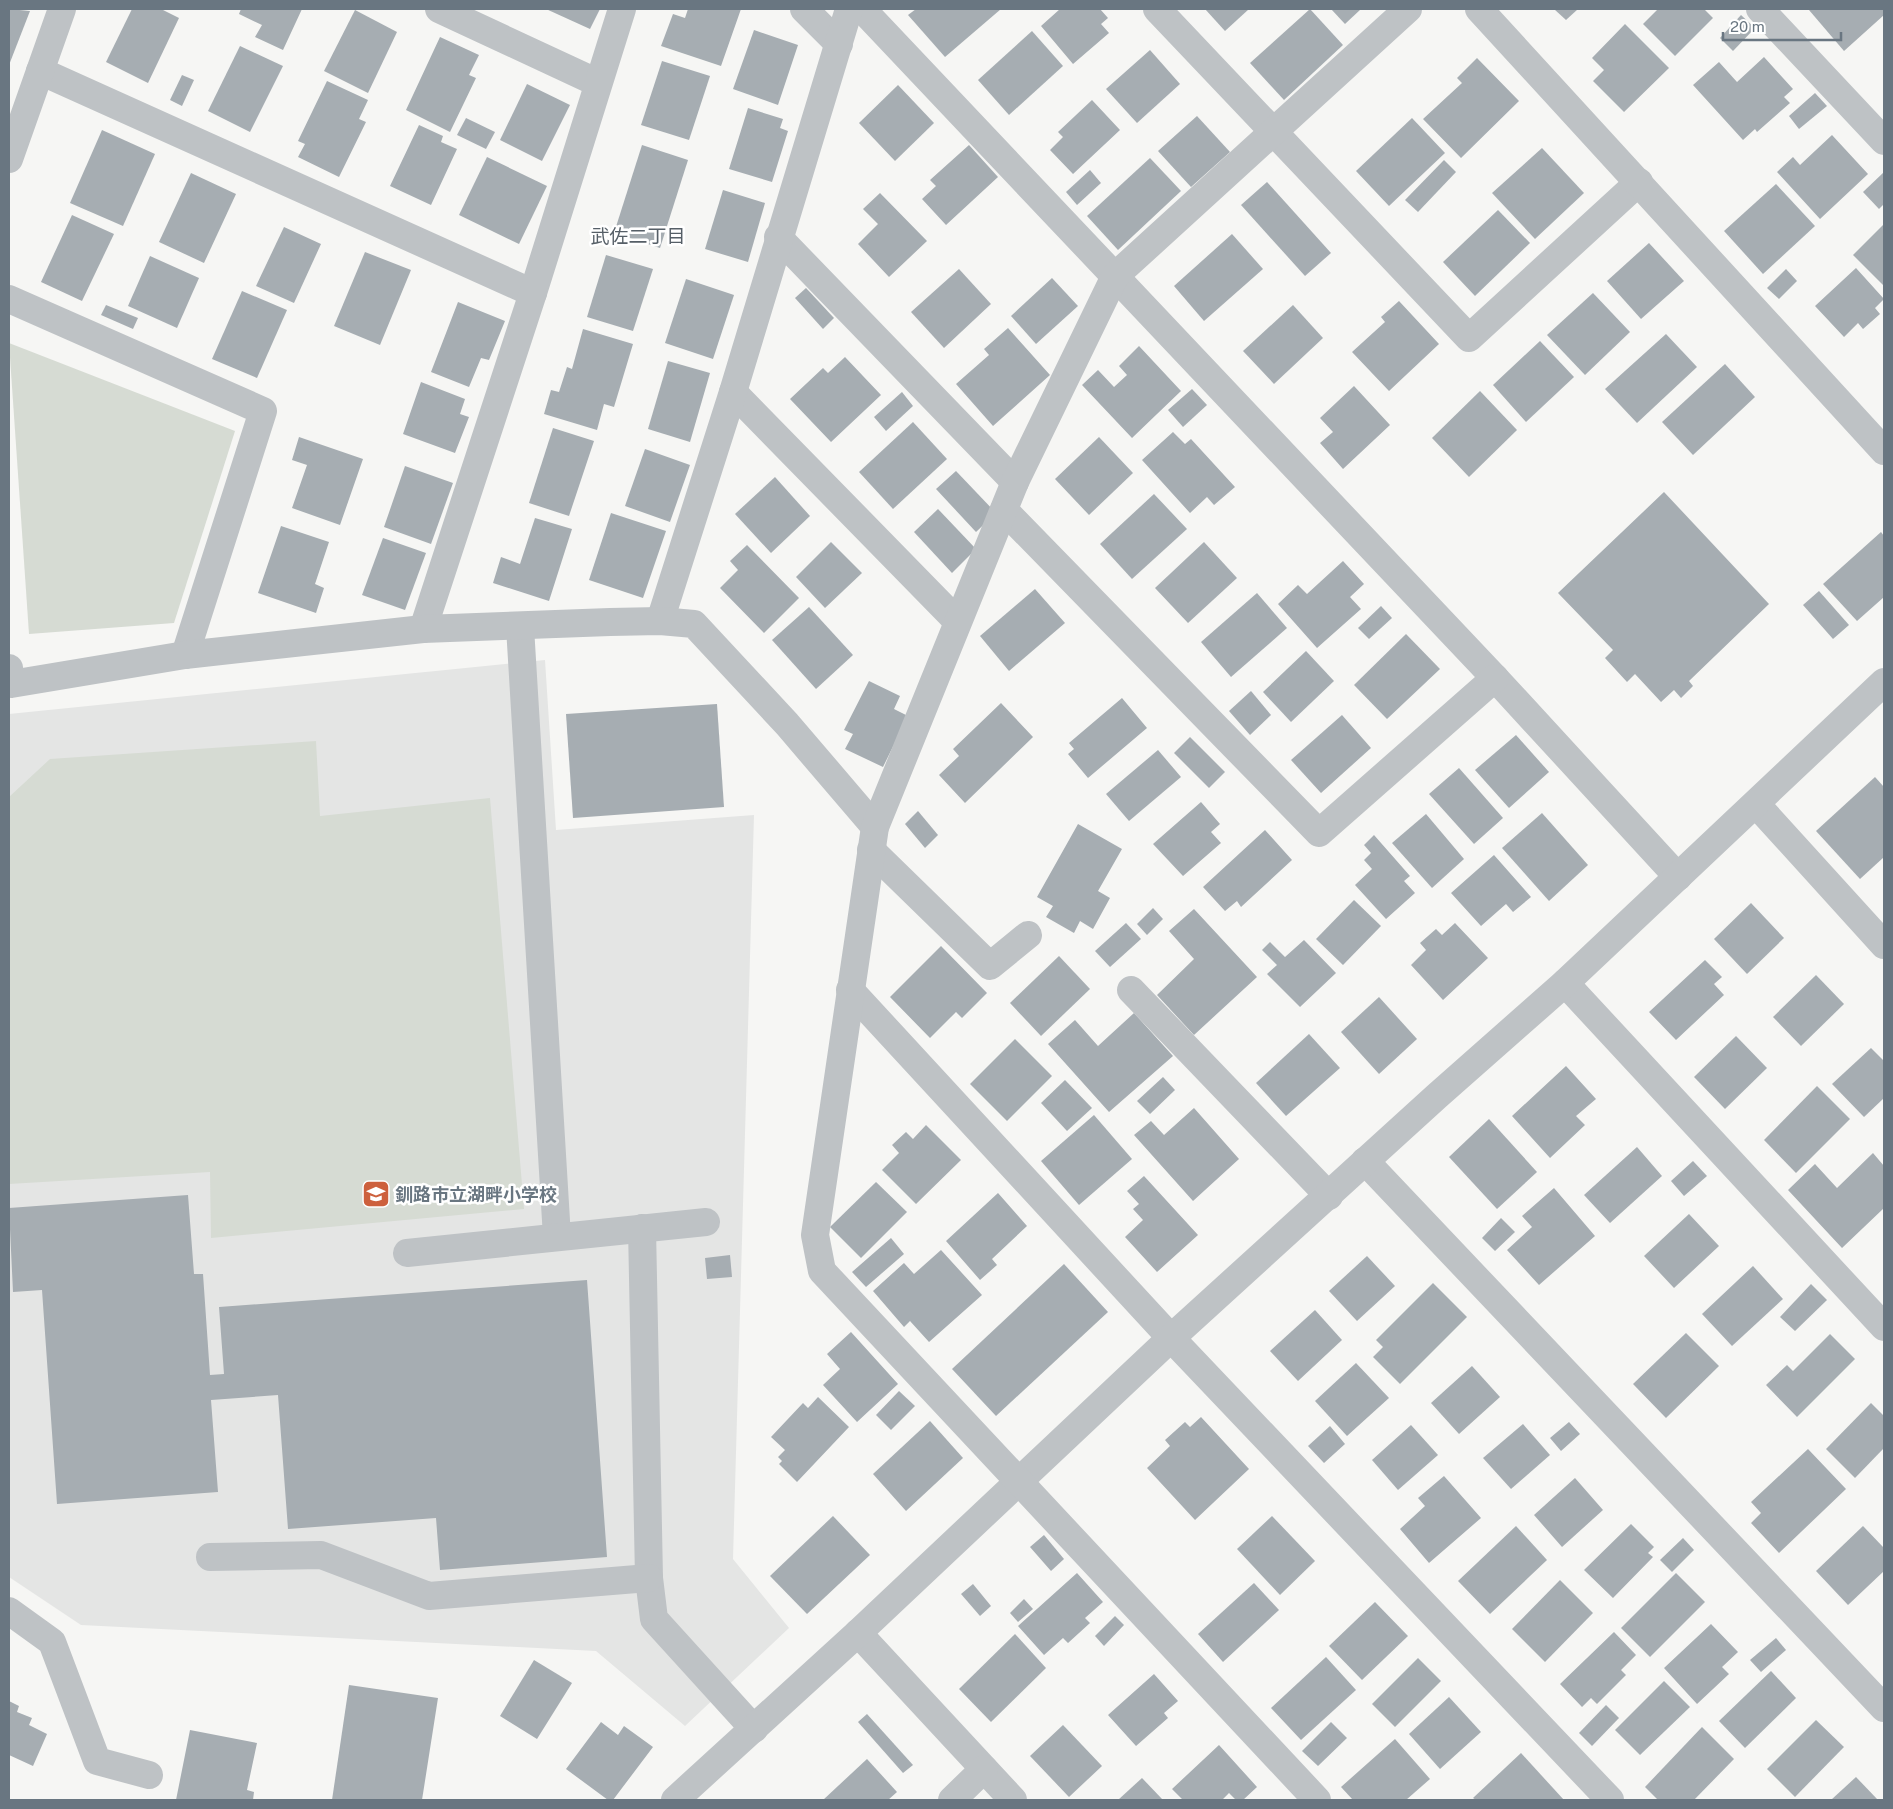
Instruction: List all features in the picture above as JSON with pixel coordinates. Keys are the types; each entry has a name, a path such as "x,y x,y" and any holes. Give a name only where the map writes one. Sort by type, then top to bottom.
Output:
{"street":[{"path":"9,159 62,9"},
{"path":"439,9 598,83"},
{"path":"423,630 533,293 622,9"},
{"path":"804,9 839,44"},
{"path":"660,621 733,392 778,237 849,9"},
{"path":"862,9 1495,678 1678,877"},
{"path":"1157,9 1469,338 1639,182"},
{"path":"1317,1800 822,1270 815,1235 873,838 957,621 1015,482 1115,276 1408,9"},
{"path":"1479,9 1884,451"},
{"path":"1760,9 1884,141"},
{"path":"40,71 533,293"},
{"path":"778,237 1015,482"},
{"path":"9,299 263,411 185,655"},
{"path":"733,392 957,621"},
{"path":"1004,510 1318,833 1495,678"},
{"path":"9,668 11,684 185,655 423,630 660,621 694,624 787,724 873,838 990,966 1028,935"},
{"path":"520,627 557,1237"},
{"path":"675,1800 858,1633 1171,1338 1565,983 1884,682"},
{"path":"1756,804 1884,945"},
{"path":"1565,983 1884,1327"},
{"path":"850,990 1171,1338 1610,1800"},
{"path":"1131,990 1329,1196"},
{"path":"1366,1161 1884,1708"},
{"path":"407,1253 706,1222"},
{"path":"642,1228 649,1578 654,1619 754,1729"},
{"path":"210,1557 321,1555 429,1596 649,1578"},
{"path":"9,1611 52,1642 96,1761 149,1775"},
{"path":"858,1633 1013,1800"},
{"path":"952,1800 984,1769"}],"shaded area":[{"path":"9,343 235,431 174,623 29,634"},
{"name":"釧路市立湖畔小学校","path":"545,660 556,830 754,815 733,1559 789,1628 685,1726 596,1651 81,1625 9,1577 9,714"},
{"path":"316,741 320,816 490,798 524,1209 211,1238 210,1172 9,1184 9,797 50,759"}],"building":[{"path":"9,9 30,11 9,65"},
{"path":"132,9 161,9 179,18 148,83 106,62"},
{"path":"241,9 302,9 283,50 255,37 262,25 239,14"},
{"path":"546,9 600,9 590,29"},
{"path":"688,9 741,9 721,66 661,46 673,14 685,18"},
{"path":"916,9 1001,9 945,57 908,15"},
{"path":"1060,9 1100,9 1108,18 1101,24 1109,33 1073,64 1041,26"},
{"path":"1205,9 1249,9 1225,31"},
{"path":"1310,9 1343,45 1284,100 1250,63"},
{"path":"1331,9 1361,9 1345,24"},
{"path":"1554,9 1578,9 1566,20"},
{"path":"1658,9 1704,9 1713,18 1675,56 1643,24"},
{"path":"1884,9 1884,15 1844,51 1809,10"},
{"path":"355,10 397,32 368,93 324,71"},
{"path":"1741,15 1755,28 1733,51 1720,38"},
{"path":"1625,24 1669,68 1624,112 1593,81 1604,70 1592,58"},
{"path":"754,30 798,45 778,105 733,89"},
{"path":"1032,31 1063,66 1009,115 978,80"},
{"path":"440,37 479,55 469,75 476,78 450,132 406,110"},
{"path":"240,46 283,66 250,132 208,111"},
{"path":"1150,50 1180,84 1137,123 1106,89"},
{"path":"1764,57 1793,89 1784,97 1790,103 1757,132 1755,129 1743,140 1693,85 1719,62 1737,82"},
{"path":"1477,58 1519,101 1461,158 1423,119 1462,83 1457,78"},
{"path":"662,61 710,76 689,140 641,125"},
{"path":"182,75 194,80 182,106 170,100"},
{"path":"327,81 368,100 359,119 366,122 339,177 298,157 305,144 298,141"},
{"path":"527,84 570,105 542,161 500,140"},
{"path":"898,85 934,123 895,161 859,123"},
{"path":"1815,93 1827,106 1799,129 1789,116"},
{"path":"1092,100 1120,130 1073,174 1050,150 1063,137 1058,132"},
{"path":"748,108 783,119 780,128 788,131 772,182 729,169"},
{"path":"1197,116 1230,152 1191,187 1158,151"},
{"path":"466,118 495,132 486,149 457,135"},
{"path":"1412,118 1445,153 1389,206 1356,171"},
{"path":"419,125 443,136 441,142 457,149 431,205 390,186"},
{"path":"102,130 155,154 123,226 70,203"},
{"path":"1832,135 1868,174 1820,219 1777,172 1793,157 1800,165"},
{"path":"642,145 688,160 660,248 614,233"},
{"path":"969,145 998,177 946,225 922,199 936,186 930,180"},
{"path":"1542,148 1584,193 1535,239 1492,193"},
{"path":"487,157 547,186 519,244 459,215"},
{"path":"1150,158 1181,191 1118,250 1087,216"},
{"path":"1444,160 1456,172 1418,212 1405,200"},
{"path":"1090,170 1101,183 1077,205 1066,192"},
{"path":"1884,172 1884,204 1879,209 1863,192"},
{"path":"191,173 236,194 204,263 159,242"},
{"path":"1267,182 1331,253 1305,276 1241,205"},
{"path":"1776,184 1815,226 1763,274 1724,231"},
{"path":"723,190 765,203 748,262 705,249"},
{"path":"880,193 927,241 889,277 858,244 878,224 863,209"},
{"path":"1498,210 1530,243 1475,296 1443,262"},
{"path":"72,215 114,234 82,301 41,282"},
{"path":"1884,224 1884,286 1853,255"},
{"path":"284,227 321,244 294,303 256,286"},
{"path":"1232,234 1263,269 1204,321 1174,286"},
{"path":"1649,243 1684,281 1641,319 1607,281"},
{"path":"365,252 411,270 380,345 334,326"},
{"path":"606,255 653,269 633,331 587,317"},
{"path":"150,256 199,278 177,328 128,306"},
{"path":"1856,268 1884,299 1875,308 1880,314 1863,329 1858,323 1844,337 1815,306"},
{"path":"959,269 991,304 944,348 911,312"},
{"path":"1786,269 1797,281 1779,299 1767,288"},
{"path":"1052,278 1078,306 1036,344 1011,316"},
{"path":"686,279 734,295 713,359 665,343"},
{"path":"806,288 834,318 823,329 795,298"},
{"path":"242,291 287,310 257,378 212,359"},
{"path":"1593,293 1630,332 1585,375 1547,335"},
{"path":"1399,301 1439,344 1389,391 1352,352 1385,322 1381,317"},
{"path":"458,302 505,321 489,360 481,358 469,387 431,372"},
{"path":"106,305 138,318 133,329 101,315"},
{"path":"1293,305 1323,338 1274,384 1243,351"},
{"path":"1008,328 1050,375 993,426 956,384 989,355 984,349"},
{"path":"583,329 633,344 614,407 604,404 597,430 544,414 551,390 559,392 567,367 572,369"},
{"path":"1666,334 1697,367 1637,423 1605,389"},
{"path":"1540,341 1574,377 1526,422 1493,385"},
{"path":"1139,346 1181,391 1132,438 1082,385 1098,370 1114,387 1127,375 1119,366"},
{"path":"845,357 881,395 831,442 790,399 823,368 828,373"},
{"path":"668,361 710,373 690,442 648,429"},
{"path":"1725,364 1755,397 1693,455 1662,422"},
{"path":"421,382 465,399 460,414 469,417 455,453 403,434"},
{"path":"1354,386 1390,425 1343,469 1320,443 1333,432 1320,418"},
{"path":"1192,389 1207,405 1183,427 1168,410"},
{"path":"1480,391 1517,430 1469,477 1432,438"},
{"path":"902,392 913,406 886,431 874,417"},
{"path":"913,422 947,459 893,509 859,472"},
{"path":"553,428 594,441 569,516 529,503"},
{"path":"1173,432 1185,444 1191,439 1235,487 1214,505 1207,497 1190,513 1142,460"},
{"path":"299,437 363,459 340,525 292,508 307,465 292,460"},
{"path":"1099,437 1133,473 1089,515 1055,479"},
{"path":"645,449 690,465 670,522 625,506"},
{"path":"405,466 453,483 431,544 384,527"},
{"path":"956,471 996,513 976,532 936,489"},
{"path":"775,477 810,516 771,553 735,514"},
{"path":"1664,492 1769,604 1689,681 1693,686 1681,698 1674,690 1661,702 1635,674 1627,682 1605,658 1613,650 1558,593"},
{"path":"1154,494 1187,529 1132,579 1100,544"},
{"path":"938,509 976,549 952,573 914,532"},
{"path":"611,513 666,531 643,598 589,580"},
{"path":"535,518 572,529 549,601 493,583 501,557 520,564"},
{"path":"281,526 329,542 315,584 324,588 316,613 258,593"},
{"path":"1881,532 1884,536 1884,597 1857,621 1823,584"},
{"path":"383,538 426,553 405,610 362,595"},
{"path":"831,542 862,573 825,608 796,577"},
{"path":"1204,542 1237,578 1188,623 1155,588"},
{"path":"747,545 799,598 764,633 720,588 738,570 730,561"},
{"path":"1343,561 1364,584 1350,597 1361,609 1317,648 1278,604 1298,585 1307,594"},
{"path":"1035,589 1065,623 1009,671 980,636"},
{"path":"1819,591 1849,625 1833,639 1803,605"},
{"path":"1257,593 1287,628 1231,677 1201,642"},
{"path":"1381,606 1392,618 1369,639 1358,628"},
{"path":"809,607 853,655 816,689 772,640"},
{"path":"1406,634 1440,669 1387,719 1354,685"},
{"path":"1306,651 1334,681 1291,722 1263,692"},
{"path":"869,681 900,696 894,709 908,716 883,767 845,749 853,734 844,730"},
{"path":"1251,691 1271,715 1250,735 1229,711"},
{"path":"1122,698 1147,728 1088,778 1068,754 1074,749 1069,743"},
{"path":"1001,703 1033,737 965,803 939,775 959,756 953,749"},
{"path":"717,704 724,807 573,818 566,714"},
{"path":"1342,715 1371,748 1321,793 1291,760"},
{"path":"1516,735 1549,772 1509,808 1475,770"},
{"path":"1190,737 1225,772 1209,788 1174,753"},
{"path":"1158,750 1181,777 1129,821 1106,794"},
{"path":"1459,768 1503,818 1474,844 1429,794"},
{"path":"1875,777 1884,787 1884,857 1860,879 1816,831"},
{"path":"1201,802 1220,824 1211,832 1221,843 1183,876 1153,844"},
{"path":"918,811 938,835 925,848 905,824"},
{"path":"1542,813 1588,865 1549,901 1502,848"},
{"path":"1426,814 1464,859 1432,888 1392,843"},
{"path":"1078,824 1122,849 1098,891 1110,898 1093,929 1080,921 1074,933 1046,917 1053,906 1037,897"},
{"path":"1265,830 1292,860 1241,907 1237,901 1225,911 1203,887"},
{"path":"1374,835 1410,876 1404,881 1415,893 1386,919 1355,885 1372,869 1364,860 1371,853 1364,845"},
{"path":"1494,855 1531,897 1513,912 1506,904 1481,926 1451,893"},
{"path":"1354,900 1381,926 1343,965 1316,939"},
{"path":"1751,903 1784,938 1747,974 1714,939"},
{"path":"1153,908 1163,919 1147,935 1137,924"},
{"path":"1194,909 1257,977 1194,1035 1157,995 1194,959 1169,931"},
{"path":"1126,923 1141,939 1110,967 1095,951"},
{"path":"1455,923 1488,958 1443,1000 1411,965 1426,950 1420,943 1436,929 1442,935"},
{"path":"1304,940 1336,973 1300,1007 1267,974 1277,965 1262,950 1270,942 1285,957"},
{"path":"941,946 987,993 962,1018 956,1012 930,1038 890,997"},
{"path":"1059,956 1090,989 1041,1036 1010,1003"},
{"path":"1705,960 1722,977 1714,984 1724,995 1676,1040 1649,1012"},
{"path":"1816,975 1844,1004 1801,1046 1773,1017"},
{"path":"1379,997 1417,1039 1379,1074 1341,1032"},
{"path":"1134,1013 1173,1056 1109,1112 1048,1044 1075,1020 1098,1046"},
{"path":"1309,1034 1340,1068 1286,1116 1256,1083"},
{"path":"1736,1036 1767,1068 1725,1109 1694,1077"},
{"path":"1015,1039 1052,1076 1007,1121 970,1084"},
{"path":"1871,1048 1884,1061 1884,1098 1864,1117 1832,1084"},
{"path":"1566,1066 1596,1099 1576,1116 1585,1125 1550,1158 1512,1116"},
{"path":"1163,1077 1175,1090 1150,1114 1137,1101"},
{"path":"1065,1080 1092,1108 1067,1131 1041,1103"},
{"path":"1817,1086 1850,1119 1796,1173 1764,1140"},
{"path":"1194,1108 1239,1159 1193,1201 1134,1135 1151,1121 1164,1135"},
{"path":"1094,1115 1132,1159 1079,1205 1041,1161"},
{"path":"1489,1119 1537,1172 1497,1209 1449,1157"},
{"path":"926,1125 961,1160 916,1204 882,1170 899,1153 892,1145 906,1132 913,1139"},
{"path":"1637,1147 1662,1176 1610,1223 1584,1195"},
{"path":"1873,1153 1884,1166 1884,1208 1842,1248 1788,1190 1815,1164 1837,1188"},
{"path":"1693,1161 1707,1176 1684,1196 1671,1181"},
{"path":"1144,1176 1198,1235 1157,1272 1125,1237 1143,1220 1133,1209 1139,1204 1127,1191"},
{"path":"876,1182 907,1212 861,1258 830,1227"},
{"path":"1554,1188 1595,1236 1539,1285 1507,1250 1532,1227 1522,1216"},
{"path":"998,1193 1027,1226 992,1259 997,1265 980,1280 946,1241"},
{"path":"188,1195 194,1274 203,1274 210,1375 224,1374 219,1307 587,1280 607,1557 440,1570 436,1518 288,1529 278,1395 211,1400 218,1492 57,1504 42,1290 13,1292 9,1208"},
{"path":"1689,1214 1719,1246 1674,1288 1644,1256"},
{"path":"1501,1218 1515,1232 1495,1251 1482,1238"},
{"path":"891,1238 904,1254 866,1287 852,1272"},
{"path":"941,1250 982,1295 929,1342 910,1321 904,1327 873,1291 904,1263 914,1274"},
{"path":"730,1255 732,1277 707,1279 705,1258"},
{"path":"1367,1256 1395,1286 1357,1321 1329,1291"},
{"path":"1064,1264 1108,1312 996,1416 952,1369"},
{"path":"1753,1266 1783,1299 1732,1346 1702,1314"},
{"path":"1433,1283 1467,1317 1400,1384 1373,1357 1383,1347 1376,1340"},
{"path":"1811,1284 1827,1300 1795,1331 1780,1317"},
{"path":"1315,1310 1342,1340 1298,1381 1270,1351"},
{"path":"851,1332 898,1384 857,1422 823,1385 840,1369 827,1354"},
{"path":"1686,1333 1719,1366 1666,1418 1633,1384"},
{"path":"1830,1334 1855,1359 1797,1417 1766,1385 1787,1365 1793,1371"},
{"path":"1356,1363 1389,1398 1347,1436 1315,1401"},
{"path":"1472,1366 1500,1397 1459,1434 1431,1403"},
{"path":"899,1391 915,1406 891,1430 876,1415"},
{"path":"818,1397 849,1427 797,1482 779,1464 782,1461 778,1457 785,1450 771,1437 803,1403 808,1408"},
{"path":"1871,1403 1884,1416 1884,1448 1855,1478 1826,1449"},
{"path":"1201,1417 1249,1469 1195,1520 1147,1468 1170,1446 1165,1440 1185,1422 1190,1427"},
{"path":"930,1421 963,1458 906,1511 873,1474"},
{"path":"1569,1422 1580,1434 1561,1451 1550,1438"},
{"path":"1523,1424 1550,1455 1511,1489 1483,1458"},
{"path":"1411,1425 1438,1455 1398,1490 1372,1460"},
{"path":"1330,1426 1345,1444 1324,1463 1308,1446"},
{"path":"1808,1449 1846,1489 1779,1553 1751,1523 1761,1513 1751,1502"},
{"path":"1444,1476 1481,1518 1429,1563 1400,1529 1425,1506 1418,1498"},
{"path":"1575,1478 1603,1510 1562,1547 1534,1515"},
{"path":"833,1516 870,1555 807,1614 770,1576"},
{"path":"1272,1516 1315,1561 1280,1595 1237,1549"},
{"path":"1631,1524 1654,1547 1648,1553 1653,1557 1613,1598 1584,1570"},
{"path":"1516,1526 1547,1560 1490,1614 1458,1581"},
{"path":"1863,1526 1884,1548 1884,1571 1848,1605 1816,1571"},
{"path":"1044,1535 1064,1559 1051,1571 1030,1547"},
{"path":"1683,1538 1694,1550 1672,1572 1660,1560"},
{"path":"1077,1573 1103,1602 1085,1618 1090,1623 1068,1643 1063,1638 1044,1655 1018,1626"},
{"path":"1676,1573 1705,1602 1650,1657 1621,1628"},
{"path":"1560,1580 1593,1613 1545,1662 1512,1629"},
{"path":"1254,1583 1279,1610 1223,1662 1198,1634"},
{"path":"973,1584 991,1606 980,1616 961,1594"},
{"path":"1024,1599 1033,1609 1018,1622 1010,1613"},
{"path":"1375,1602 1408,1636 1362,1680 1329,1646"},
{"path":"1115,1616 1124,1625 1104,1646 1095,1636"},
{"path":"1711,1624 1738,1652 1722,1667 1729,1674 1697,1704 1664,1668"},
{"path":"1614,1632 1636,1655 1621,1670 1626,1675 1597,1704 1591,1698 1582,1707 1560,1684"},
{"path":"1015,1634 1046,1668 991,1722 959,1689"},
{"path":"1776,1638 1786,1650 1761,1672 1750,1660"},
{"path":"1326,1657 1356,1690 1301,1740 1271,1708"},
{"path":"1418,1658 1441,1681 1395,1727 1372,1704"},
{"path":"534,1660 572,1683 537,1739 500,1716"},
{"path":"1771,1671 1796,1698 1745,1748 1719,1721"},
{"path":"1154,1674 1178,1701 1164,1713 1168,1718 1136,1746 1108,1715"},
{"path":"1664,1681 1690,1707 1640,1755 1615,1730"},
{"path":"349,1685 438,1698 422,1800 332,1800"},
{"path":"1449,1697 1481,1732 1440,1769 1409,1734"},
{"path":"9,1701 19,1706 17,1712 32,1718 29,1725 47,1734 33,1766 9,1755"},
{"path":"1606,1705 1619,1718 1592,1746 1579,1733"},
{"path":"867,1714 913,1765 903,1773 858,1722"},
{"path":"1816,1720 1844,1747 1795,1797 1767,1769"},
{"path":"601,1722 618,1735 624,1726 653,1747 613,1800 608,1800 566,1769"},
{"path":"1331,1722 1347,1738 1318,1766 1302,1751"},
{"path":"1063,1725 1102,1766 1069,1797 1030,1756"},
{"path":"1702,1727 1734,1759 1694,1800 1658,1800 1645,1787"},
{"path":"190,1730 257,1743 247,1790 254,1792 253,1800 176,1800"},
{"path":"1395,1739 1430,1779 1406,1800 1353,1800 1341,1787"},
{"path":"1219,1745 1257,1787 1243,1800 1236,1800 1229,1793 1222,1800 1183,1800 1172,1789"},
{"path":"1521,1753 1564,1800 1476,1800 1473,1798"},
{"path":"867,1759 897,1792 888,1800 823,1800"},
{"path":"1856,1777 1878,1800 1831,1800"},
{"path":"1142,1778 1163,1800 1118,1800"}],"place":[{"name":"釧路市立湖畔小学校","path":"376,1194"}],"district":[{"name":"武佐二丁目","path":"638,236"}]}
